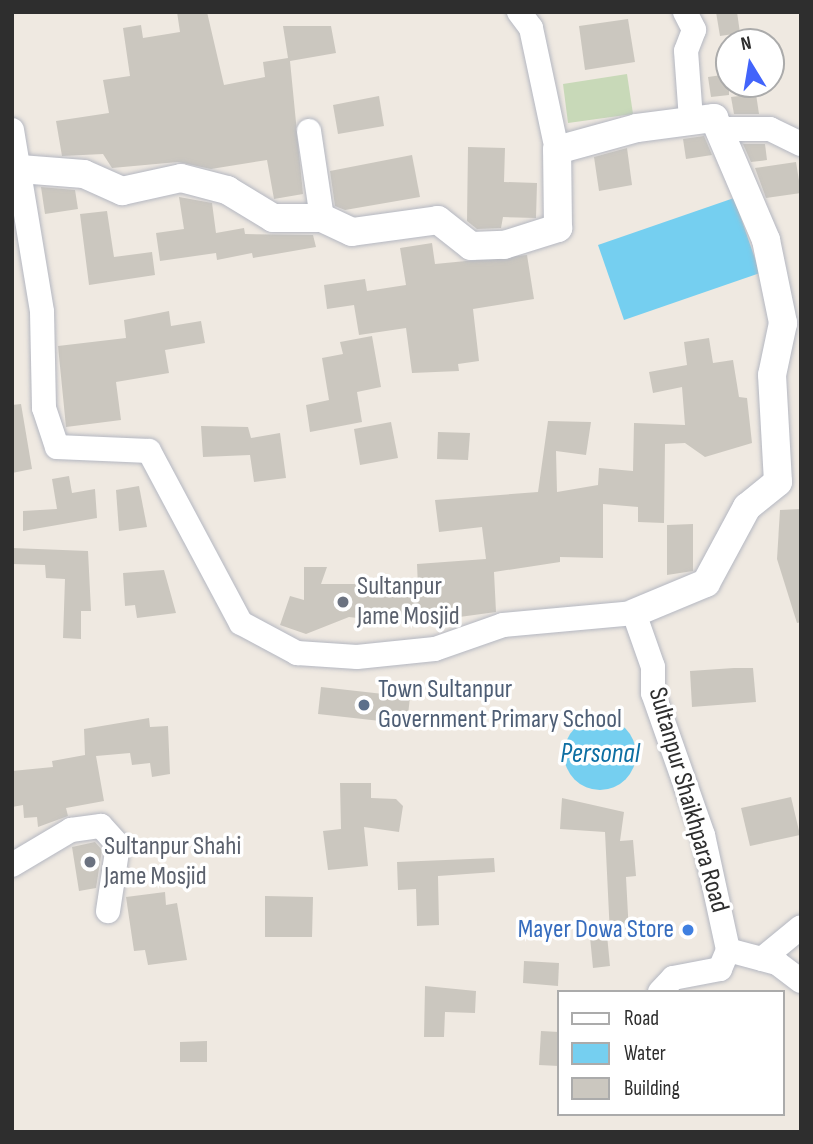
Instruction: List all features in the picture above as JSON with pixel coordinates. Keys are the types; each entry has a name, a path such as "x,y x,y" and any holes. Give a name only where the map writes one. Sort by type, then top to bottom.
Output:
{"main road":[{"path":"20,169 84,174 122,191 181,178 227,190 273,218 322,218 352,232 439,220 471,246 504,245 558,228 556,150 691,119 714,118 766,240 783,323 772,375 778,482 747,507 706,583 634,613"}],"street":[{"path":"519,12 531,28 556,150"},
{"path":"685,12 694,30 686,51 691,119"},
{"path":"720,129 770,129 801,144"},
{"path":"12,130 20,169 30,272 42,312 44,408 57,447 149,451 241,623 297,653 357,657 435,649 503,625 634,613"},
{"path":"309,131 322,218"},
{"name":"Sultanpur Shaikhpara Road","path":"634,613 653,667 653,694 704,835 727,950 762,959 801,981"},
{"path":"12,865 71,830 101,826 118,845 108,911"},
{"path":"762,959 801,928"},
{"path":"662,990 673,978 720,970 727,950"}],"green space":[{"path":"627,74 633,114 568,123 563,84"}],"water":[{"path":"734,198 760,273 624,320 598,245"},
{"name":"Personal","path":"600,718 620,724 630,734 636,754 630,774 620,784 600,790 580,784 570,774 564,754 570,734 580,724"}],"building":[{"path":"177,12 207,12 224,85 265,77 263,62 288,58 283,26 331,26 336,53 290,61 303,194 274,199 267,160 211,169 178,162 112,168 103,154 62,156 56,121 109,113 103,80 130,76 123,28 141,25 143,38 180,32"},
{"path":"716,12 737,12 739,28 719,28"},
{"path":"628,19 635,62 585,70 579,26"},
{"path":"715,76 715,97 711,97 708,77"},
{"path":"379,96 384,126 338,134 333,105"},
{"path":"731,98 757,98 759,114 734,114"},
{"path":"704,136 712,155 686,159 683,139"},
{"path":"743,144 765,144 767,160 751,162"},
{"path":"468,147 505,148 504,182 537,183 536,218 503,217 501,228 477,229 467,221"},
{"path":"627,148 632,185 599,191 594,157"},
{"path":"412,155 420,197 345,210 335,206 330,171"},
{"path":"796,162 801,193 766,198 755,168"},
{"path":"41,187 75,190 78,209 45,214"},
{"path":"179,197 212,203 216,233 244,228 245,234 313,235 316,247 253,258 252,253 217,260 216,253 160,261 156,233 184,229"},
{"path":"107,211 114,257 152,252 155,275 89,285 80,214"},
{"path":"432,243 435,264 527,255 534,299 473,309 479,361 458,364 459,371 412,373 406,328 359,335 354,305 327,309 324,285 365,279 367,291 406,285 400,248"},
{"path":"169,311 171,326 201,321 205,343 165,350 169,373 116,382 121,420 66,427 58,346 126,338 124,320"},
{"path":"372,336 381,387 357,392 362,422 310,432 306,405 329,400 322,358 343,354 340,342"},
{"path":"709,338 713,363 733,360 739,397 747,398 752,443 705,457 685,443 665,444 664,523 638,522 638,507 603,504 603,558 560,557 560,562 494,572 496,612 408,624 349,617 306,634 280,625 290,596 304,600 304,567 327,567 321,584 373,584 373,593 418,587 417,564 486,559 482,527 439,532 435,500 538,492 548,421 591,422 586,455 556,451 557,492 598,485 599,468 633,471 634,423 685,425 682,387 653,393 649,372 687,365 684,342"},
{"path":"21,404 32,469 12,473 12,405"},
{"path":"391,422 398,458 360,465 354,429"},
{"path":"201,426 248,427 251,438 280,433 286,478 254,482 250,455 203,457"},
{"path":"438,432 470,433 468,460 437,459"},
{"path":"69,476 72,493 95,489 97,518 23,531 23,511 57,509 52,479"},
{"path":"139,486 147,527 119,531 116,490"},
{"path":"801,509 801,622 797,623 777,559 780,510"},
{"path":"693,524 693,571 667,575 667,525"},
{"path":"12,548 88,551 91,611 81,611 81,639 63,638 65,579 46,578 45,565 12,564"},
{"path":"164,570 176,613 137,618 135,605 125,606 123,573"},
{"path":"753,668 756,702 692,707 690,671"},
{"name":"Town Sultanpur Government Primary School","path":"321,687 410,697 407,724 318,714"},
{"path":"149,718 150,727 168,726 170,774 152,777 150,763 132,765 130,753 96,756 104,801 66,808 68,816 38,827 37,817 24,818 23,805 12,807 12,771 53,767 52,761 85,755 84,729"},
{"path":"340,783 371,783 371,798 396,799 403,806 399,832 364,827 368,866 328,870 323,831 341,829"},
{"path":"791,797 800,835 750,846 741,808"},
{"path":"562,798 624,812 620,841 633,840 636,876 626,877 629,934 610,935 605,832 560,829"},
{"name":"Sultanpur Shahi Jame Mosjid","path":"95,842 102,850 96,888 79,891 72,847"},
{"path":"494,858 495,872 438,876 439,925 417,926 416,889 398,890 397,862"},
{"path":"165,892 166,905 177,903 187,960 148,965 145,950 134,951 126,897"},
{"path":"265,896 313,897 312,937 265,937"},
{"path":"607,935 610,966 593,968 590,937"},
{"path":"524,961 559,963 558,986 523,983"},
{"path":"425,986 476,991 475,1013 445,1012 444,1037 424,1037"},
{"path":"541,1031 558,1032 558,1066 539,1065"},
{"path":"207,1041 207,1062 180,1062 180,1042"}],"place":[{"name":"Sultanpur Jame Mosjid","path":"343,602"},
{"name":"Town Sultanpur Government Primary School","path":"364,705"},
{"name":"Sultanpur Shahi Jame Mosjid","path":"90,862"},
{"name":"Mayer Dowa Store","path":"688,930"}]}
